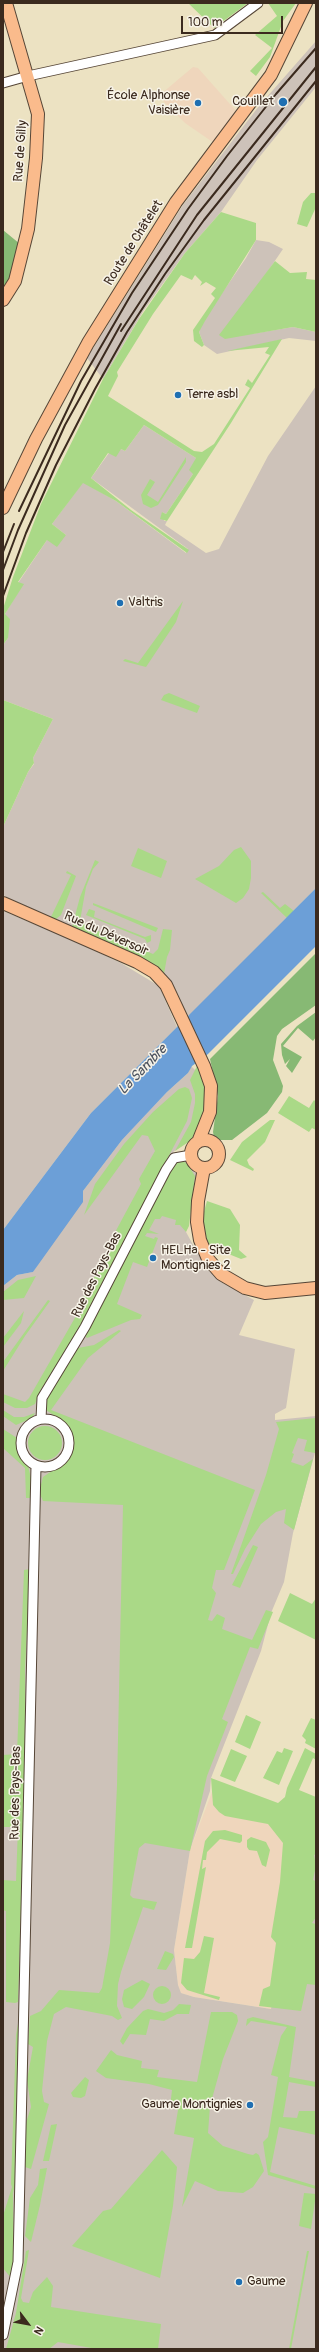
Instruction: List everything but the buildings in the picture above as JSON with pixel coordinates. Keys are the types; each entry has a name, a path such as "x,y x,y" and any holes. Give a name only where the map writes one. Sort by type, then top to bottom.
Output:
{"main road":[{"name":"Rue de Gilly","path":"3,300 15,281 28,229 36,158 38,114 6,3"},
{"name":"Route de Châtelet","path":"3,508 36,440 88,343 176,202 271,76 306,3"},
{"name":"Rue du Déversoir","path":"3,903 137,962 154,972 166,985 174,999 204,1066 211,1086 212,1100 204,1141"},
{"path":"204,1141 217,1146 219,1156 215,1164 204,1168 194,1163 191,1155 193,1147 204,1141"},
{"path":"204,1168 198,1201 197,1222 200,1240 208,1259 221,1274 245,1288 265,1293 316,1288"}],"street":[{"path":"3,83 28,76 215,35 258,3"},
{"name":"Rue des Pays-Bas","path":"41,1419 42,1398 84,1328 166,1170 174,1158 191,1155"},
{"path":"41,1419 57,1422 63,1427 69,1441 65,1456 59,1462 44,1467 36,1466 24,1456 21,1442 27,1427 41,1419"},
{"name":"Rue des Pays-Bas","path":"3,2334 18,2262 36,1466"}],"shaded area":[{"path":"316,41 316,87 257,160 221,212 185,253 144,310 103,379 87,358 183,205 259,106"},
{"name":"École Alphonse Vaisière","path":"193,67 198,68 237,112 214,143 185,123 164,102 161,94"},
{"path":"256,240 269,242 283,249 255,290 251,334 293,327 316,332 316,341 289,338 217,354 204,345 199,332 203,321 246,258"},
{"path":"316,386 316,888 190,1015 187,1015 176,990 164,974 150,963 72,927 50,919 3,895 3,827 28,772 34,764 33,758 53,719 3,700 3,645 8,638 5,614 23,584 18,583 47,540 66,535 52,524 83,482 116,501 186,553 188,549 91,478 109,453 121,449 125,451 144,425 196,458 193,474 166,514 162,512 164,521 167,521 165,525 206,553 219,549 268,456"},
{"path":"3,911 72,940 121,963 159,986 177,1027 91,1113 3,1230"},
{"path":"191,1066 206,1081 206,1105 202,1124 193,1138 173,1152 191,1163 197,1175 186,1232 197,1252 221,1282 254,1300 239,1335 295,1349 286,1408 275,1414 275,1420 316,1416 316,1449 293,1533 284,1582 271,1613 261,1651 211,1778 210,1791 190,1850 174,1950 178,1985 181,1993 194,1997 271,2009 307,1819 316,1823 316,2349 3,2349 3,1286 17,1275 33,1272 83,1191 122,1140 167,1092 188,1073"},
{"path":"212,1792 307,1819 271,2009 194,1997 181,1993 178,1985 174,1950 190,1850"}],"green space":[{"path":"188,3 248,3 214,28"},
{"path":"268,3 296,3 283,21 270,57 256,76 250,71 272,48 255,35 277,16"},
{"path":"311,193 316,193 316,207 307,227 297,224 303,202"},
{"path":"221,212 256,223 256,240 199,332 204,345 202,347 194,341 193,330 215,298 211,294 216,288 206,282 200,286 202,282 195,275 192,280 181,275 153,314 117,372 118,376 108,396 194,451 202,452 214,444 250,388 245,385 248,379 252,383 270,355 265,353 269,347 227,351 282,339 231,423 167,521 160,519 162,512 166,514 193,474 189,470 196,458 144,425 125,451 121,449 116,457 108,453 91,478 131,510 189,550 187,553 116,501 83,483 52,524 66,535 57,547 47,540 18,582 24,584 5,614 10,619 8,638 3,645 3,609 13,577 41,504 103,379 139,319 185,253"},
{"path":"3,230 20,244 8,285 3,293"},
{"path":"275,261 290,273 307,272 306,279 316,280 316,332 293,327 225,339 219,335"},
{"path":"186,457 186,462 158,505 151,508 143,504 141,495 150,479 155,482 147,495 158,502"},
{"path":"183,601 176,622 146,667 123,661 125,659 138,663"},
{"path":"169,693 200,706 197,713 161,700 164,695"},
{"path":"3,700 53,719 33,758 34,763 28,772 3,827"},
{"path":"241,847 251,861 251,878 249,889 243,898 236,903 195,879 219,866 234,850"},
{"path":"138,848 167,861 161,878 131,866"},
{"path":"95,860 99,862 93,869 86,887 80,921 86,926 153,954 158,949 163,929 172,930 170,950 167,957 164,974 150,963 72,927 80,897"},
{"path":"67,871 76,876 61,915 56,919 50,919 71,875 66,873"},
{"path":"263,892 280,908 285,904 294,911 287,918 261,893"},
{"path":"93,903 158,928 156,932 93,905"},
{"path":"89,909 95,911 94,917 145,937 151,935 151,941 147,943 145,939 86,915"},
{"path":"316,953 316,1005 282,1029 277,1036 273,1060 283,1086 282,1092 267,1113 232,1140 220,1140 214,1137 213,1132 218,1096 210,1059"},
{"path":"316,1012 316,1037 313,1041 298,1028 283,1046 302,1057 292,1073 286,1066 290,1059 285,1064 281,1044 297,1026"},
{"path":"197,1066 206,1081 206,1103 196,1134 190,1141 175,1151 191,1122 195,1103 195,1094 190,1080"},
{"path":"185,1087 189,1089 192,1098 187,1121 63,1359 41,1389 35,1404 27,1408 15,1408 3,1402 3,1394 25,1402 29,1398 76,1316 81,1301 114,1242 112,1238 141,1184 139,1179 155,1151 148,1136 142,1135 84,1215 95,1184 124,1144 153,1112 179,1089"},
{"path":"289,1096 309,1108 314,1100 316,1102 316,1130 312,1128 309,1132 278,1113"},
{"path":"270,1120 275,1120 265,1142 247,1160 249,1165 254,1169 253,1171 230,1160 242,1142"},
{"path":"181,1161 187,1163 195,1176 189,1226 186,1232 180,1225 175,1225 176,1220 162,1216 160,1219 155,1219 149,1230 159,1234 147,1233 145,1236 154,1239 155,1237 158,1238 147,1267 133,1262 117,1304 142,1315 140,1319 131,1320 87,1338 84,1335 99,1304 175,1163"},
{"path":"207,1201 230,1209 240,1225 239,1250 247,1257 241,1259 209,1246 201,1234 203,1215"},
{"path":"36,1276 24,1298 3,1300 3,1292 18,1280"},
{"path":"48,1300 50,1301 25,1336 3,1371 3,1362"},
{"path":"24,1311 21,1323 3,1347 3,1338"},
{"path":"119,1330 121,1331 88,1358 51,1410 255,1490 224,1570 216,1570 212,1588 216,1593 208,1620 212,1621 217,1614 225,1618 222,1629 252,1640 266,1610 273,1612 258,1649 250,1647 222,1719 228,1722 207,1776 190,1851 145,1843 139,1848 130,1895 133,1898 157,1902 154,1910 143,1907 121,1972 118,1984 117,2006 122,2018 118,2020 112,2016 66,2007 54,2014 47,2041 42,2091 44,2102 49,2104 31,2169 25,2167 25,2126 31,2107 27,2080 33,2047 28,2044 30,2016 41,2011 59,1990 99,1993 102,1988 110,1943 117,1785 123,1505 43,1501 39,1492 43,1477 65,1462 73,1448 72,1434 61,1420 46,1410 45,1400 78,1348 94,1345"},
{"path":"3,1410 14,1417 24,1417 35,1413 32,1418 16,1425 3,1416"},
{"path":"316,1418 315,1453 304,1451 307,1440 298,1438 292,1453 294,1454 291,1462 303,1466 313,1459 294,1530 284,1523 286,1509 276,1512 261,1524 245,1549 233,1574 231,1574 266,1475 279,1429 276,1422"},
{"path":"42,1426 48,1426 52,1427 59,1433 62,1443 61,1450 55,1457 48,1460 42,1460 38,1459 31,1453 28,1446 28,1440 29,1436 35,1429"},
{"path":"3,1429 17,1438 20,1456 28,1465 32,1483 31,1498 26,1498 25,1468 3,1448"},
{"path":"253,1545 258,1547 240,1588 232,1585"},
{"path":"30,1569 25,1670 26,1751 18,2002 15,2003 6,2002 6,1911 3,1910 3,1880 16,1881 18,1827 3,1827 3,1755 17,1754 24,1570"},
{"path":"290,1593 312,1604 316,1598 316,1640 278,1621"},
{"path":"246,1715 261,1722 250,1749 235,1742"},
{"path":"311,1718 316,1720 316,1749 305,1743 306,1740 302,1736"},
{"path":"284,1748 293,1751 279,1785 263,1778 277,1751 282,1753"},
{"path":"305,1748 316,1754 316,1760 313,1758 299,1790 316,1797 316,1854 314,1855 316,1866 313,1880 316,1881 316,1917 312,1923 316,1924 316,1985 307,1984 301,2011 259,2006 263,1989 270,1986 276,1943 271,1937 280,1882 283,1843 268,1824 225,1816 219,1812 213,1805 211,1778 278,1803 285,1797 287,1788"},
{"path":"231,1749 247,1756 235,1782 220,1776"},
{"path":"225,1830 242,1835 242,1841 240,1843 220,1839 207,1852 206,1860 203,1860 202,1869 206,1867 192,1948 185,1948 205,1841 213,1831"},
{"path":"251,1837 266,1842 270,1850 266,1867 262,1865 257,1851 249,1850 247,1847 247,1840"},
{"path":"204,1936 214,1938 204,1993 220,1997 219,2000 187,1990 181,1983 184,1958 194,1959 200,1952"},
{"path":"165,1951 173,1954 174,1957 166,1970 157,1969"},
{"path":"142,1980 150,1984 144,1997 132,2009 124,2007 122,1999 124,1990"},
{"path":"162,1986 168,1989 171,1995 168,2001 162,2004 156,2001 153,1995 156,1989"},
{"path":"179,2004 191,2005 189,2014 177,2014 164,2021 150,2019 146,2035 130,2034 123,2045 120,2041 127,2028 143,2011 148,2009 164,2013 173,2010"},
{"path":"211,2012 232,2012 237,2015 238,2021 223,2059 210,2106 208,2133 223,2146 248,2154 253,2155 256,2153 259,2155 264,2171 253,2187 243,2193 218,2191 195,2181 182,2207 194,2138 174,2134 178,2110 170,2107 172,2090 149,2084 106,2078 96,2071 111,2050 117,2055 142,2061 141,2068 159,2070 157,2077 197,2082"},
{"path":"253,2017 296,2027 289,2077 316,2082 316,2087 289,2082 283,2117 297,2118 299,2111 316,2111 316,2135 279,2127 270,2172 316,2186 316,2189 268,2175 263,2142 268,2137 278,2077 271,2075 281,2036 287,2027 251,2021 246,2026 247,2019"},
{"path":"19,2018 16,2182 13,2193 14,2266 11,2278 3,2268 3,2216 12,2187 16,2035"},
{"path":"85,2077 89,2080 85,2096 81,2098 73,2097 71,2093"},
{"path":"57,2124 49,2161 43,2161 51,2125"},
{"path":"162,2150 177,2167 173,2206 160,2278 72,2246 103,2211 111,2209"},
{"path":"47,2168 31,2242 25,2236 30,2198 38,2185 40,2169"},
{"path":"304,2193 316,2194 311,2229 299,2226"},
{"path":"29,2250 21,2298 23,2302 29,2303 33,2292 47,2277 53,2286 51,2307 161,2324 158,2349 97,2349 58,2342 49,2349 6,2349 16,2313 26,2251"},
{"path":"307,2251 309,2251 291,2349 289,2349"}],"water":[{"name":"La Sambre","path":"316,888 316,946 208,1054 192,1066 188,1073 167,1092 122,1140 83,1191 83,1202 33,1272 17,1275 3,1286 3,1230 91,1113"}],"railway":[{"path":"19,511 81,381 132,293 188,209 227,156 276,94 316,48"},
{"path":"121,331 197,215 316,67"},
{"path":"3,596 26,533 56,465 95,389 127,332 165,274 204,220 316,81"},
{"path":"3,570 18,530 65,425 121,324"},
{"path":"3,552 14,524"}],"place":[{"name":"Couillet","path":"283,102"},
{"name":"École Alphonse Vaisière","path":"198,103"},
{"name":"Terre asbl","path":"178,395"},
{"name":"Valtris","path":"120,603"},
{"name":"HELHa - Site Montignies 2","path":"153,1258"},
{"name":"Gaume Montignies","path":"250,2105"},
{"name":"Gaume","path":"239,2282"}]}
